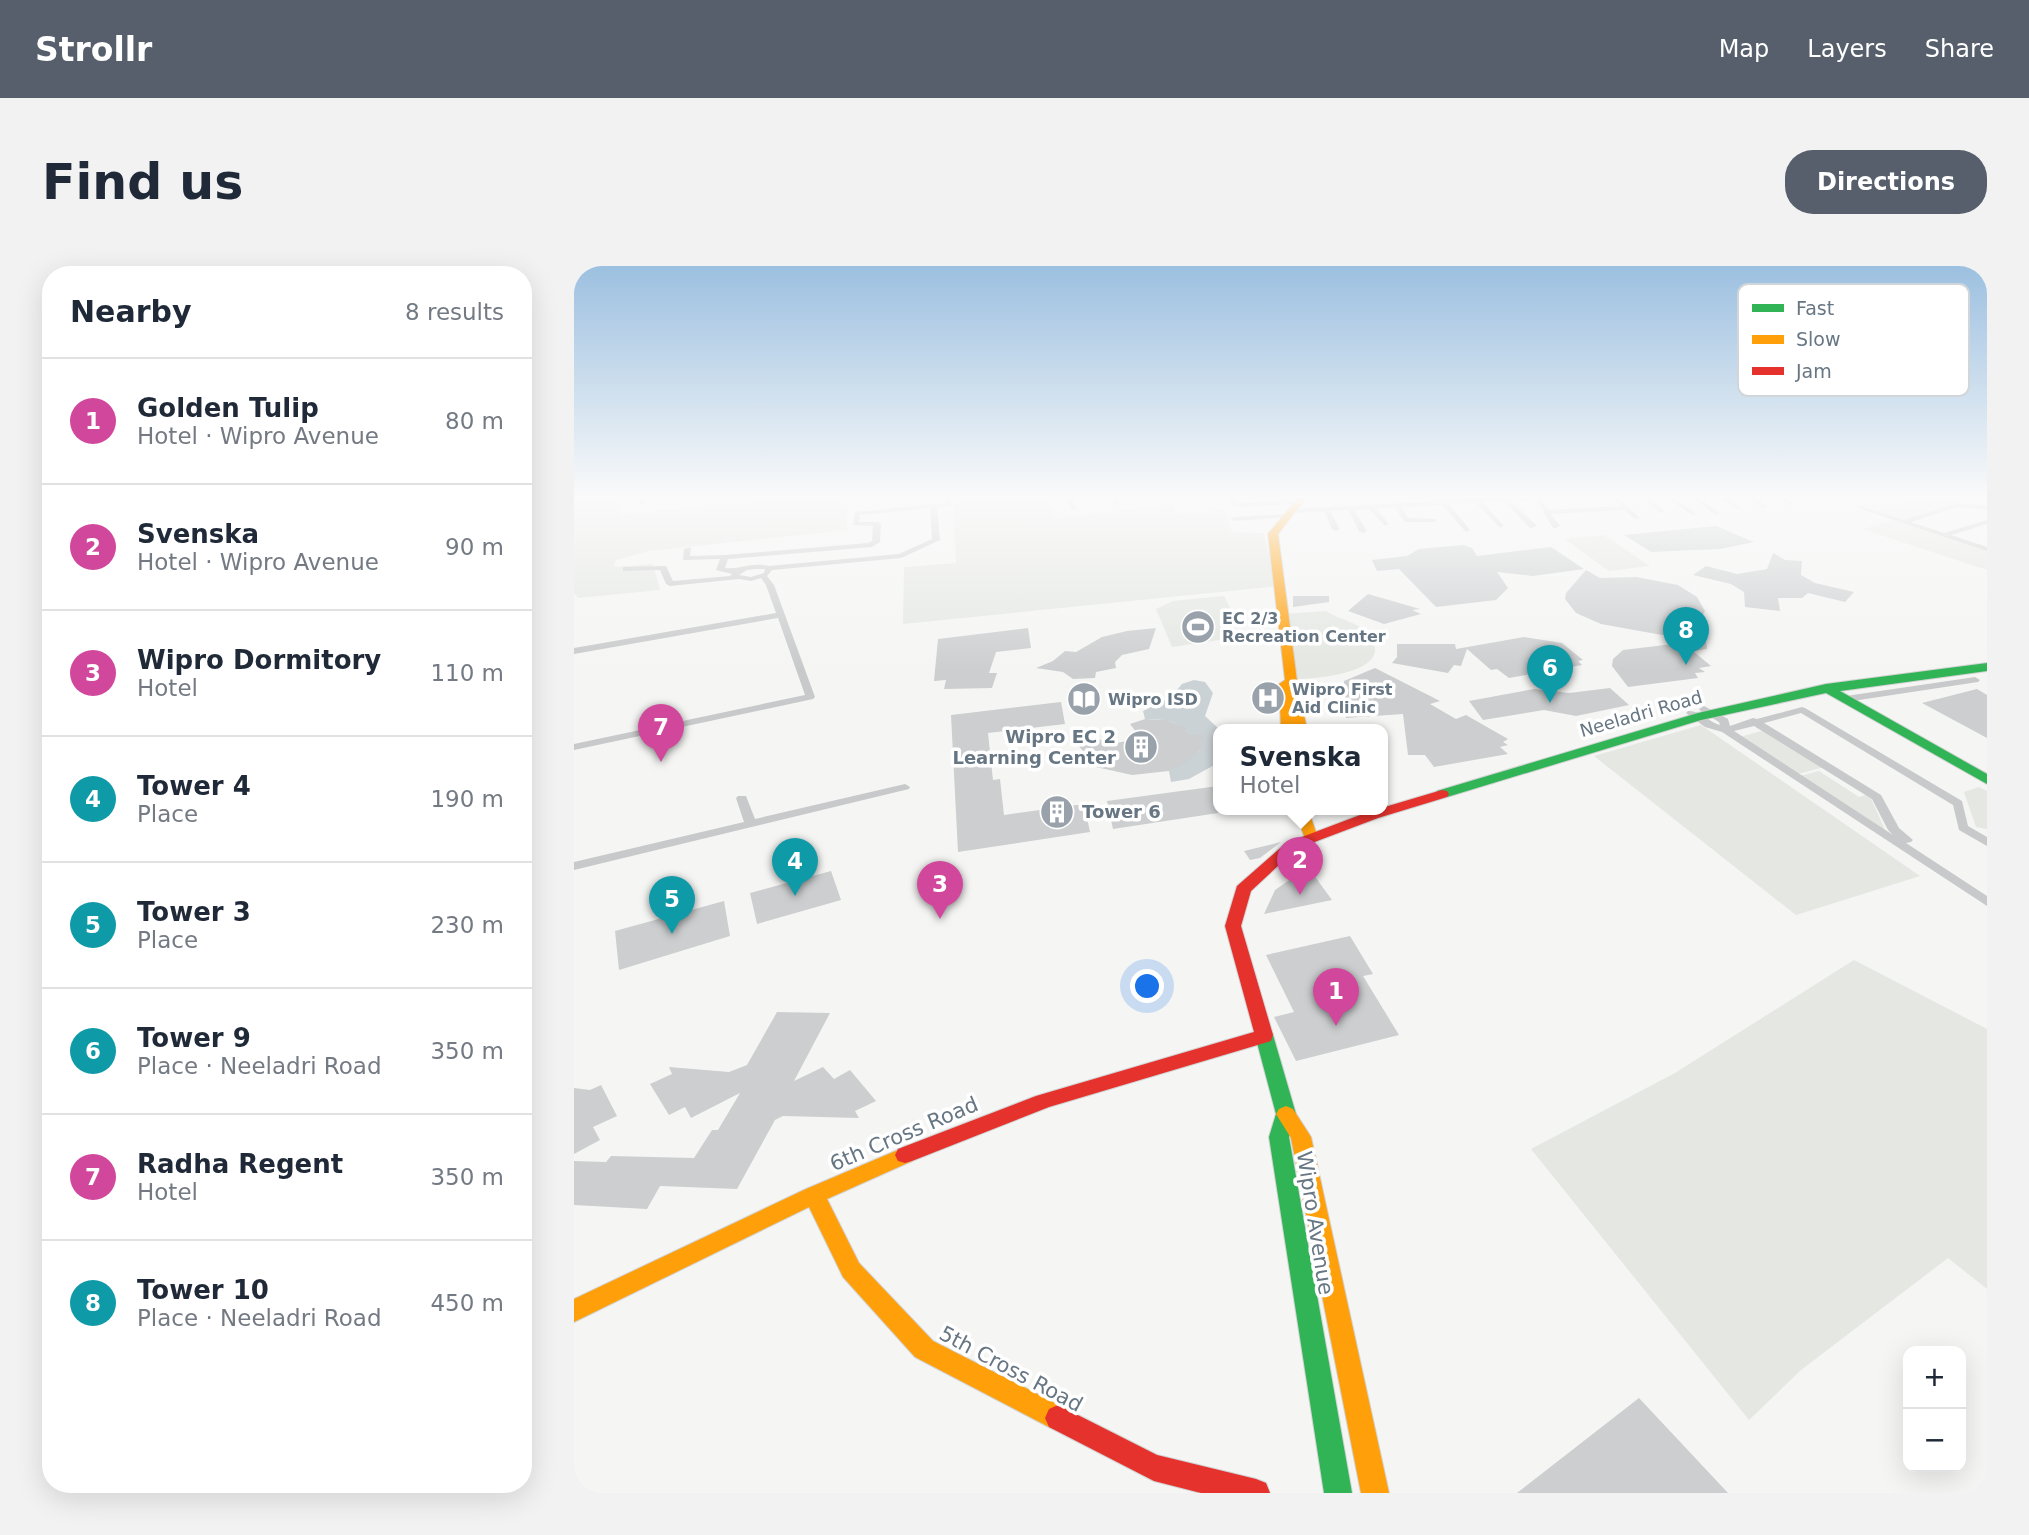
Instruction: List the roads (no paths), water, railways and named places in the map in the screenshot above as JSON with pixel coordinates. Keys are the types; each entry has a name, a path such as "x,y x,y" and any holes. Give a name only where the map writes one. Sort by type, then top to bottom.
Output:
{"main road":[{"path":"1276,555 1291,681 1300,724"},
{"name":"Neeladri Road","path":"1388,805 1701,713 1987,660"},
{"name":"Neeladri Road","path":"1837,689 1987,667"},
{"path":"1287,724 1284,684 1291,681"},
{"path":"1837,689 1864,697 1987,766"},
{"path":"1837,689 1987,780"},
{"name":"Neeladri Road","path":"1388,810 1701,713"},
{"path":"1304,815 1313,833"},
{"path":"1312,815 1313,833"},
{"path":"1313,833 1358,815"},
{"name":"Neeladri Road","path":"1313,833 1371,815"},
{"name":"Wipro Avenue","path":"1313,833 1291,846 1255,875 1243,889 1233,926 1286,1114 1301,1137 1375,1493"},
{"name":"6th Cross Road","path":"574,1311 814,1195 938,1141 1043,1101 1265,1036"},
{"name":"Wipro Avenue","path":"1286,1114 1279,1137 1338,1493"},
{"name":"5th Cross Road","path":"814,1195 851,1270 924,1349 1154,1468 1256,1493"}],"street":[{"path":"687,555 686,558 734,555"},
{"path":"626,569 663,568 670,584 736,575 749,567 766,572 903,555"},
{"path":"724,556 720,570 736,575"},
{"path":"574,747 810,697 766,572"},
{"path":"574,651 780,615"},
{"path":"1957,671 1987,686"},
{"path":"1864,697 1975,680"},
{"path":"1726,730 1802,710 1958,803 1963,828 1987,842"},
{"path":"1701,713 1987,902"},
{"path":"1754,721 1877,797 1894,830 1987,892"},
{"path":"574,866 905,787"},
{"path":"743,798 750,822"}],"place":[{"name":"EC 2/3 Recreation Center","path":"1198,627"},
{"name":"Tower 10","path":"1686,665"},
{"name":"Wipro First Aid Clinic","path":"1268,698"},
{"name":"Wipro ISD","path":"1084,699"},
{"name":"Tower 9","path":"1550,703"},
{"name":"Wipro EC 2 Learning Center","path":"1141,747"},
{"name":"Radha Regent","path":"661,762"},
{"name":"Tower 6","path":"1057,812"},
{"name":"Svenska","path":"1300,895"},
{"name":"Tower 4","path":"795,896"},
{"name":"Wipro Dormitory","path":"940,919"},
{"name":"Tower 3","path":"672,934"},
{"name":"Golden Tulip","path":"1336,1026"}]}
